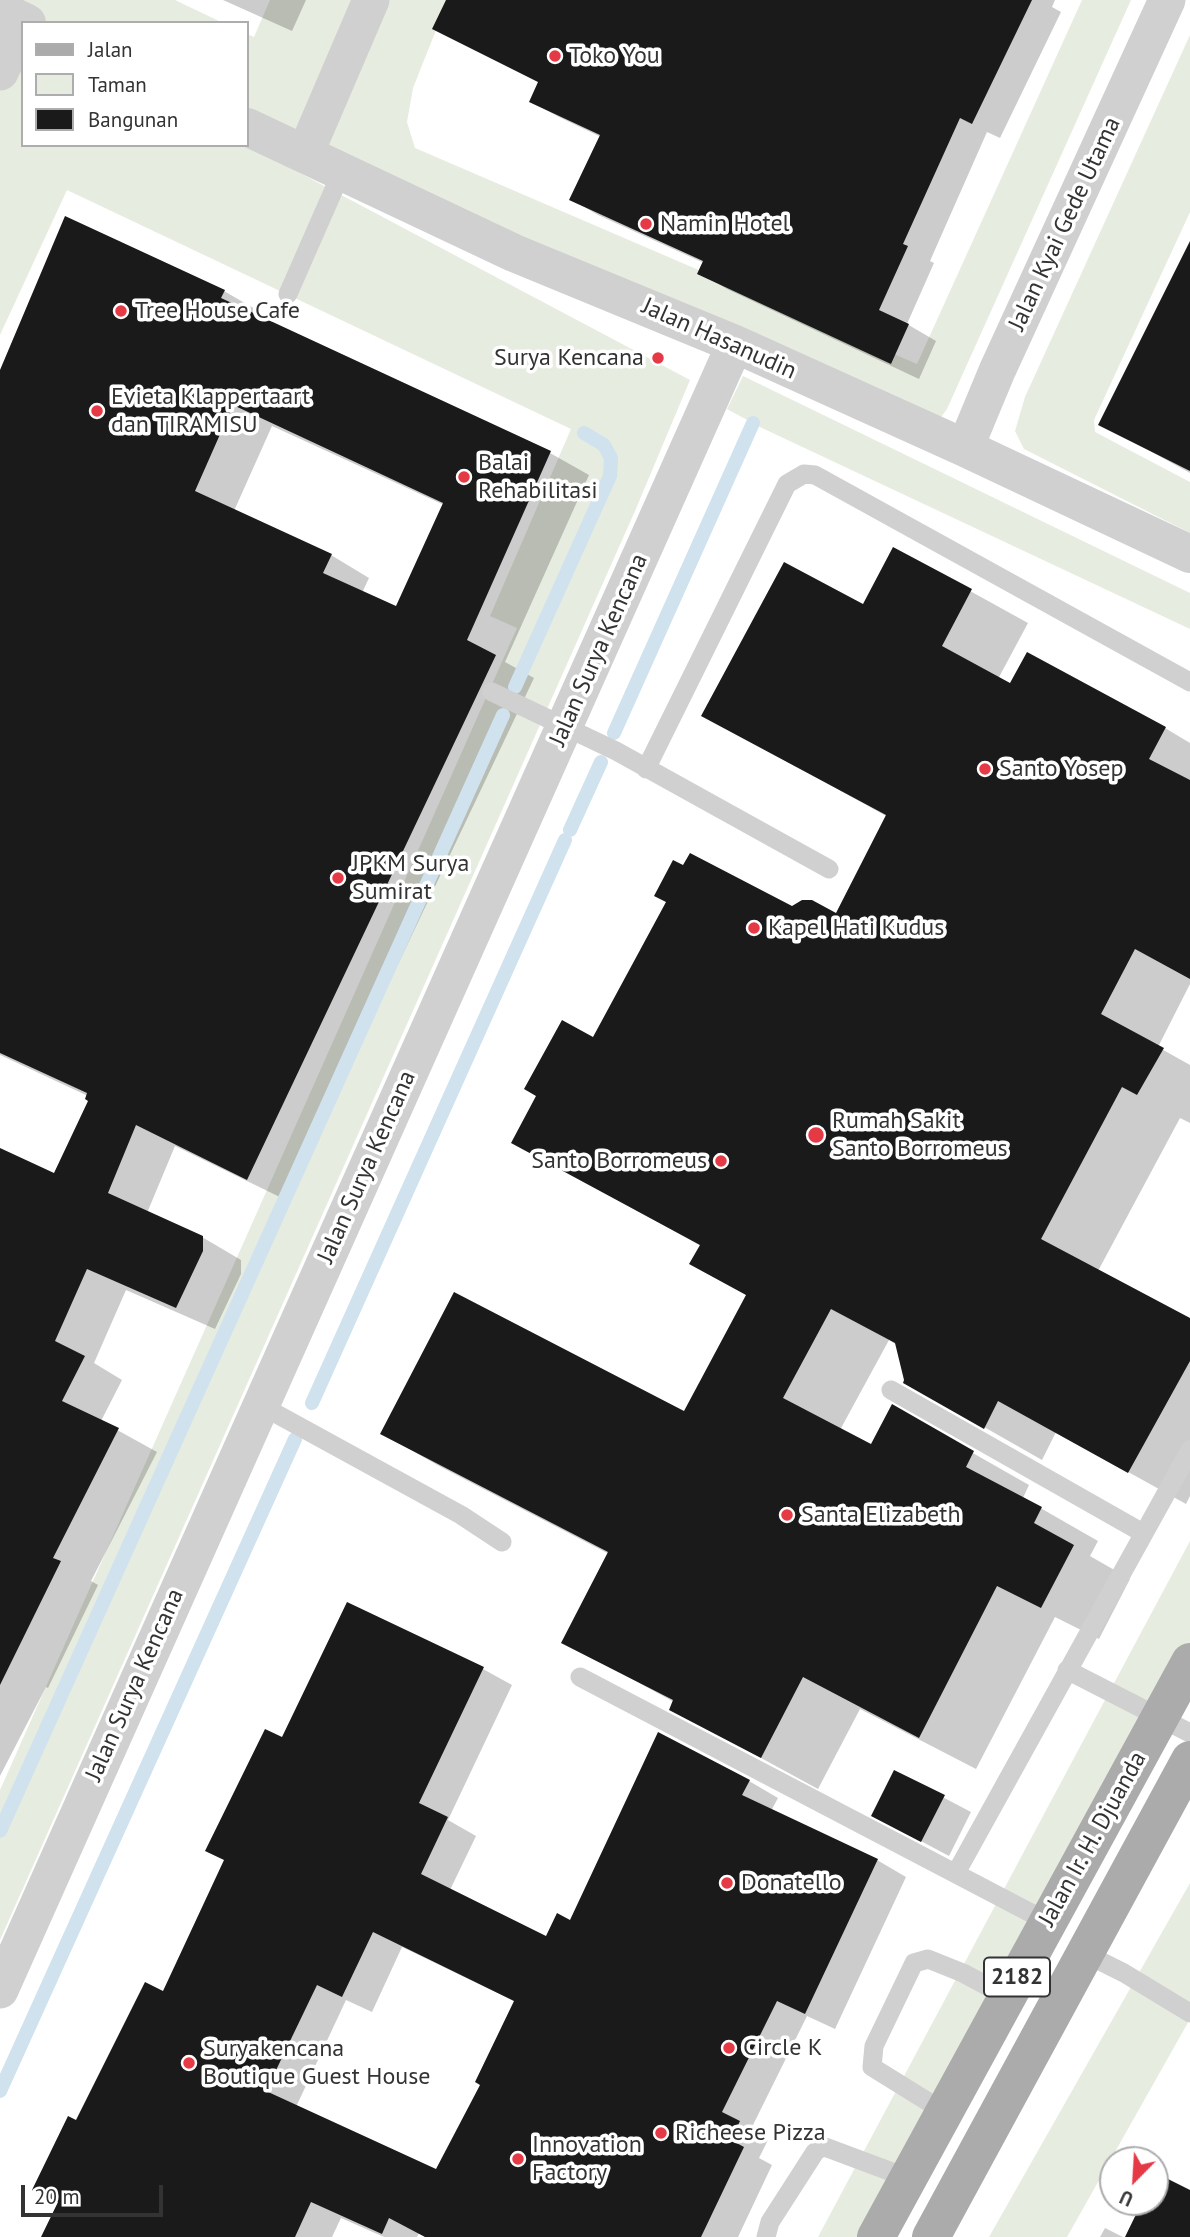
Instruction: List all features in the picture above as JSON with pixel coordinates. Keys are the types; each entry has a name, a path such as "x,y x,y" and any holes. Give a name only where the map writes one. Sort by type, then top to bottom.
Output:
{"main road":[{"name":"Jalan Ir. H. Djuanda","path":"876,2237 1048,1922 1175,1725 1190,1662"},
{"name":"Jalan Ir. H. Djuanda","path":"931,2237 1190,1760"}],"street":[{"path":"305,154 371,0"},
{"name":"Jalan Kyai Gede Utama","path":"965,448 1167,0"},
{"path":"0,72 17,18"},
{"name":"Jalan Hasanudin","path":"248,127 514,253 734,344 965,448 1190,554"},
{"name":"Jalan Surya Kencana","path":"0,1990 734,344"}],"lane":[{"path":"288,294 342,171"},
{"path":"646,769 787,484 804,474 815,475 1190,682"},
{"path":"492,692 616,751 829,869"},
{"path":"891,1390 1143,1533"},
{"path":"262,1406 461,1515 502,1542"},
{"path":"956,1873 1190,1450"},
{"path":"1067,1670 1175,1725"},
{"path":"580,1676 1048,1922"},
{"path":"1086,1954 1124,1973 1190,2013"},
{"path":"943,2111 872,2067 874,2046 914,1963 928,1959 963,1973 1006,1996"},
{"path":"766,2237 770,2222 815,2152 820,2149 825,2147 908,2178"}],"green space":[{"path":"0,0 175,0 219,21 37,21"},
{"path":"270,0 355,0 299,144 248,120 248,34 254,37"},
{"path":"376,0 448,0 413,88 407,122 415,148 917,364 1082,0 1131,0 947,409 941,417 315,150"},
{"path":"1190,35 1190,212 1094,420 1095,432 1190,482 1190,533 1024,449 1015,431 1025,397"},
{"path":"21,38 21,147 248,146 690,380 635,511 0,1940 0,1790 517,628 490,616 571,429 67,190 0,335 0,84"},
{"path":"743,376 1190,593 1190,629 762,428 727,409"},
{"path":"1190,1541 1190,1649 861,2237 818,2237"},
{"path":"1190,1883 1190,2019 1118,2146 1099,2146 1099,2180 1067,2237 989,2237"}],"building":[{"path":"446,0 1032,0 972,124 960,118 903,244 908,246 879,310 909,324 891,364 697,274 703,261 569,200 600,135 529,102 538,82 432,29"},
{"path":"65,216 225,290 221,298 551,451 467,640 496,655 247,1180 136,1125 108,1193 203,1236 203,1251 176,1308 87,1269 55,1341 85,1356 62,1401 119,1428 53,1558 61,1561 0,1685 0,1148 54,1173 88,1101 85,1099 87,1093 0,1053 0,370","holes":["233,405 443,503 396,606 323,573 332,554 195,491"]},
{"path":"1190,241 1190,471 1098,425"},
{"path":"893,547 972,589 942,646 1010,683 1027,652 1166,727 1149,759 1190,780 1190,979 1135,949 1101,1014 1164,1048 1137,1095 1122,1087 1041,1239 1190,1318 1190,1361 1128,1473 998,1401 984,1429 903,1383 895,1343 831,1309 783,1398 871,1444 892,1404 974,1451 966,1467 1042,1507 1034,1523 1074,1545 1041,1608 997,1586 919,1738 803,1677 761,1758 669,1710 673,1700 561,1643 608,1552 380,1434 454,1292 684,1411 746,1295 689,1264 700,1245 511,1143 536,1096 524,1089 562,1020 593,1037 666,902 654,896 673,860 683,865 690,853 792,906 802,900 812,900 836,913 886,815 701,716 784,562 863,604"},
{"path":"347,1602 484,1667 419,1803 448,1817 421,1874 546,1936 557,1913 570,1920 658,1732 750,1780 742,1795 878,1859 805,2014 777,2001 722,2112 740,2121 731,2140 744,2147 701,2237 425,2237 389,2218 382,2234 311,2202 295,2237 41,2237 58,2202 32,2190 68,2116 76,2120 145,1982 163,1991 224,1860 205,1851 265,1729 282,1737","holes":["373,1932 514,2001 475,2082 480,2085 436,2169 266,2091 317,1985 342,1997"]},
{"path":"894,1770 945,1795 921,1842 871,1816"},
{"path":"1169,2180 1190,2190 1190,2237 1125,2237 1135,2216 1169,2216"}],"waterway":[{"path":"614,733 753,423"},
{"path":"515,687 610,476 611,458 604,445 584,433"},
{"path":"0,1831 503,715"},
{"path":"570,830 601,762"},
{"path":"312,1403 565,840"},
{"path":"0,2091 295,1439"}],"place":[{"name":"Toko You","path":"555,56"},
{"name":"Namin Hotel","path":"646,224"},
{"name":"Tree House Cafe","path":"121,311"},
{"name":"Surya Kencana","path":"658,358"},
{"name":"Evieta Klappertaart dan TIRAMISU","path":"97,411"},
{"name":"Balai Rehabilitasi","path":"464,477"},
{"name":"Santo Yosep","path":"985,769"},
{"name":"JPKM Surya Sumirat","path":"338,878"},
{"name":"Kapel Hati Kudus","path":"754,928"},
{"name":"Rumah Sakit Santo Borromeus","path":"816,1135"},
{"name":"Santo Borromeus","path":"721,1161"},
{"name":"Santa Elizabeth","path":"787,1515"},
{"name":"Donatello","path":"727,1883"},
{"name":"Circle K","path":"729,2048"},
{"name":"Suryakencana Boutique Guest House","path":"189,2063"},
{"name":"Richeese Pizza","path":"661,2133"},
{"name":"Innovation Factory","path":"518,2159"}]}
